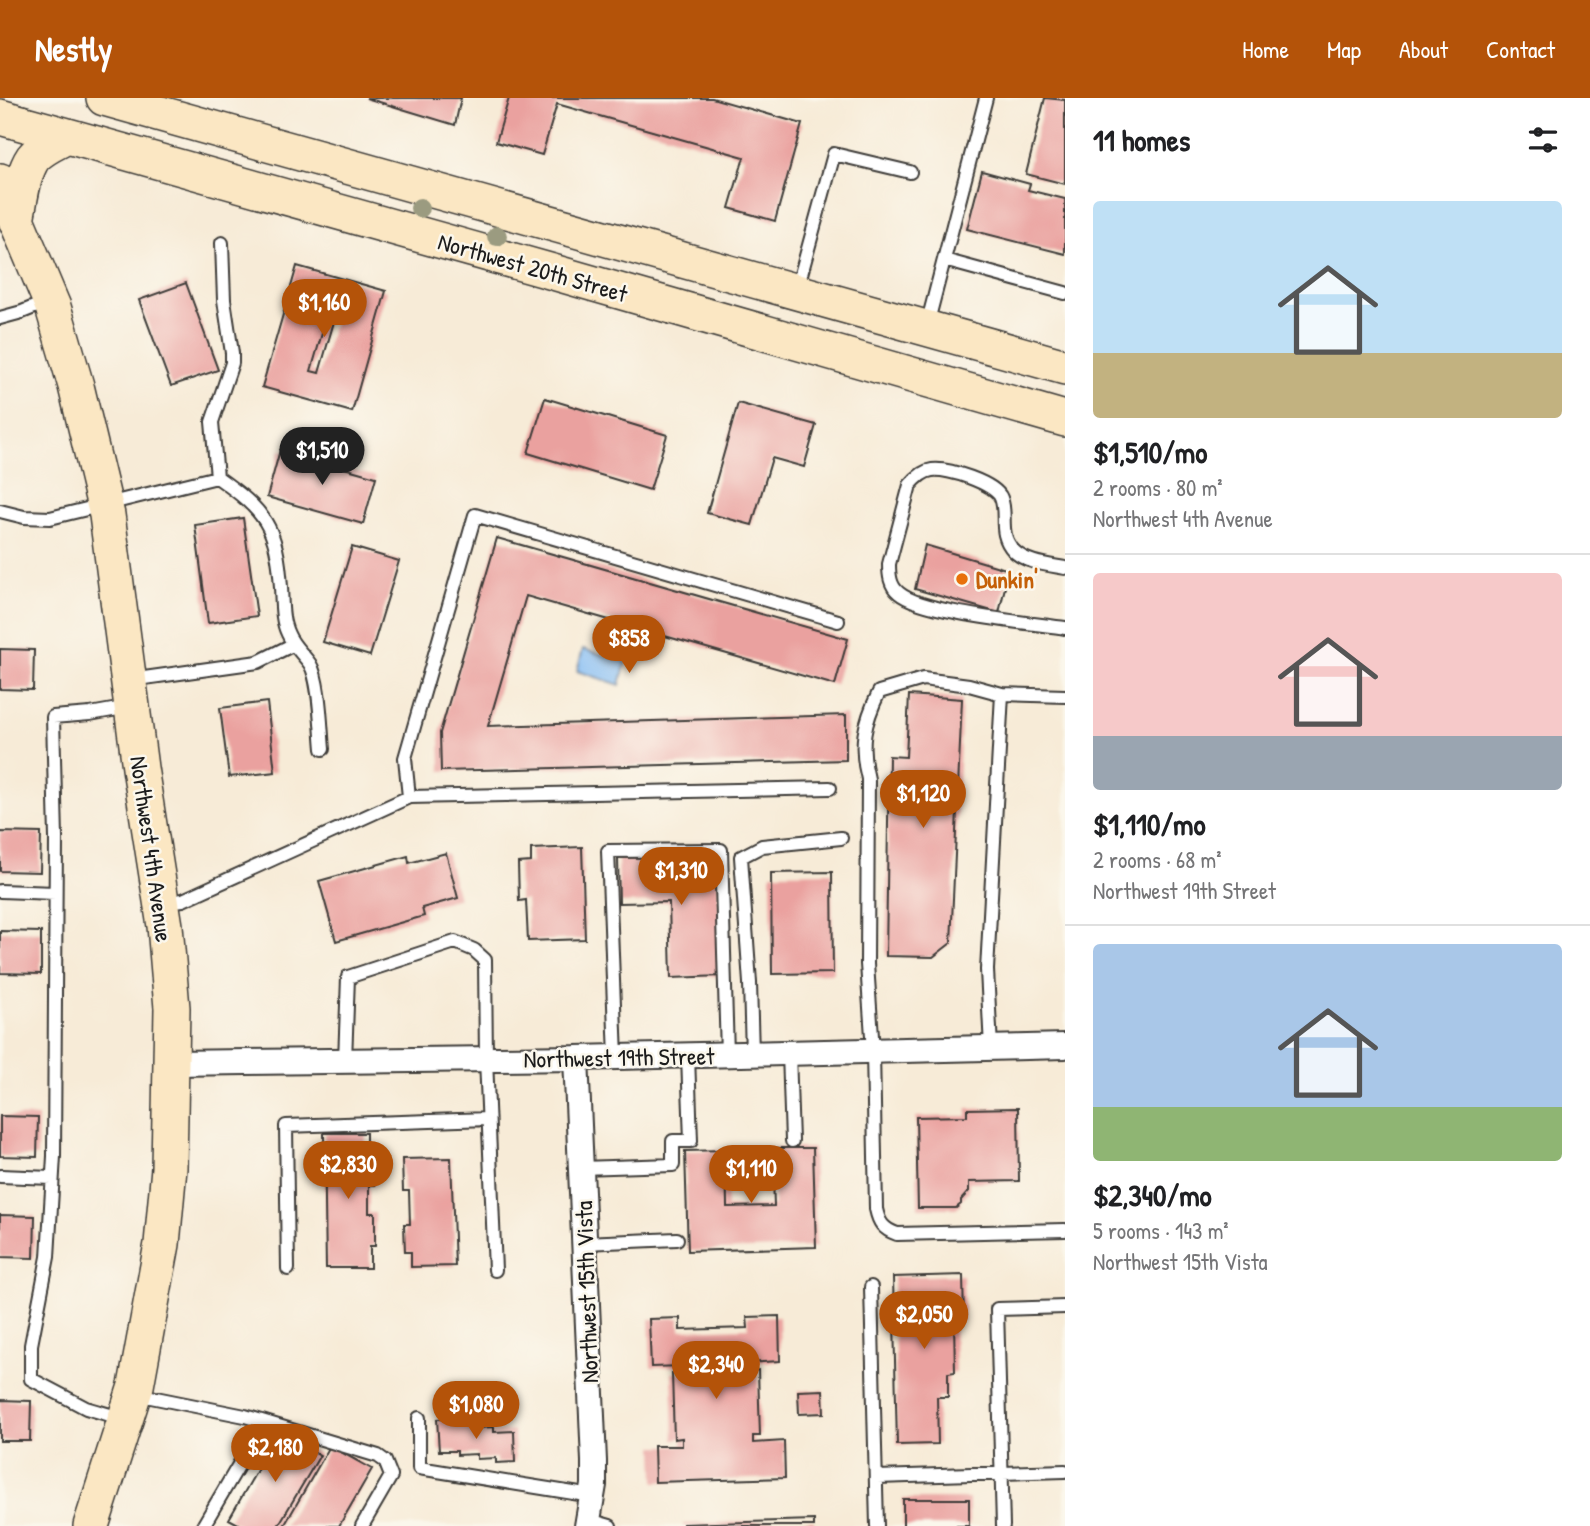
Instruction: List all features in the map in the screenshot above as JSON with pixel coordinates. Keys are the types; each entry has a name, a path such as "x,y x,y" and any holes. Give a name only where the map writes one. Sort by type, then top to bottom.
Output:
{"street":[{"name":"Northwest 20th Street","path":"104,98 1065,367"},
{"name":"Northwest 20th Street","path":"0,117 1065,419"},
{"path":"16,220 33,158 41,150 67,136"},
{"name":"Northwest 4th Avenue","path":"0,181 50,300 76,386 104,503 161,902 172,1008 169,1168 162,1244 130,1406 91,1526"},
{"path":"546,270 560,227"},
{"name":"Northwest 19th Street","path":"173,1063 688,1056 1065,1046"},
{"name":"Northwest 15th Vista","path":"576,1058 595,1517"}],"lane":[{"path":"926,328 986,98"},
{"path":"796,293 834,154 910,172"},
{"path":"217,477 212,422 232,363 224,300 222,243"},
{"path":"944,260 1065,293"},
{"path":"0,318 50,300"},
{"path":"1065,568 1031,561 1017,554 1009,545 1002,524 1001,498 992,488 972,478 933,470 917,477 910,485 889,564 889,574 897,591 905,598 953,611 1065,628"},
{"path":"0,510 24,517 50,517 217,477 248,499 270,530 277,551 287,633 310,665 315,678 323,749"},
{"path":"409,797 405,758 475,515 838,621"},
{"path":"294,644 258,662 131,693 90,714 53,717 55,893 52,1178 48,1257 31,1345 31,1379 86,1408 130,1406 245,1416 378,1456 385,1461 391,1476 362,1526"},
{"path":"1065,696 1002,694 969,685 923,679 879,692 866,720 863,758 868,779 867,964 873,1051 878,1221 885,1229 897,1234 1065,1230"},
{"path":"992,1048 987,970 1002,694"},
{"path":"161,902 183,900 409,797 830,788"},
{"path":"752,1054 741,857 762,845 841,838"},
{"path":"616,1057 608,850 721,850 727,1054"},
{"path":"0,891 55,893"},
{"path":"345,1061 348,977 455,942 474,950 485,960 486,1059 495,1270"},
{"path":"789,1053 792,1140"},
{"path":"581,1168 673,1165 673,1141 691,1140 688,1056"},
{"path":"288,1269 286,1126 488,1119"},
{"path":"0,1176 52,1178"},
{"path":"584,1244 677,1239"},
{"path":"871,1287 877,1526"},
{"path":"1003,1526 998,1309 1065,1307"},
{"path":"419,1418 419,1468 595,1517"},
{"path":"204,1526 264,1422"},
{"path":"877,1477 1065,1471"}],"water":[{"path":"583,649 626,662 620,685 577,671"}],"building":[{"path":"366,98 461,98 455,125"},
{"path":"509,98 712,98 802,124 775,221 729,208 744,157 557,104 542,155 496,142"},
{"path":"1045,98 1065,100 1065,184 1026,174"},
{"path":"982,171 1030,184 1028,190 1065,199 1065,254 967,229"},
{"path":"297,266 386,291 352,412 262,387","holes":["330,306 338,308 319,373 311,371"]},
{"path":"186,283 218,370 171,386 139,300"},
{"path":"545,398 667,435 650,490 528,453"},
{"path":"738,403 816,425 804,467 772,458 752,525 707,513"},
{"path":"280,450 376,477 363,524 267,497"},
{"path":"243,518 257,616 208,623 195,525"},
{"path":"497,538 848,639 835,685 526,596 488,726 846,715 846,760 441,771 440,733"},
{"path":"925,545 1009,570 999,613 915,589"},
{"path":"352,547 399,561 370,656 323,642"},
{"path":"0,649 34,650 33,690 0,689"},
{"path":"909,695 962,699 951,943 933,957 886,956 889,756 906,757"},
{"path":"267,702 275,772 229,777 220,708"},
{"path":"0,832 41,833 40,872 0,871"},
{"path":"582,847 585,939 528,941 526,900 519,901 518,863 531,862 531,849"},
{"path":"446,853 458,898 422,908 424,916 336,941 319,881 408,856 409,863"},
{"path":"717,855 722,976 671,978 669,902 619,903 618,858"},
{"path":"832,872 833,973 772,974 771,873"},
{"path":"0,931 41,932 41,974 0,973"},
{"path":"1018,1108 1019,1181 969,1182 969,1191 956,1208 918,1208 916,1117 967,1116 967,1109"},
{"path":"0,1116 38,1117 37,1157 0,1156"},
{"path":"324,1133 366,1133 366,1162 375,1162 375,1185 369,1185 369,1213 375,1213 375,1246 370,1246 370,1268 326,1268"},
{"path":"772,1148 813,1148 816,1247 688,1251 685,1151 726,1150 727,1207 774,1206"},
{"path":"451,1158 455,1266 411,1267 411,1252 405,1252 404,1224 410,1224 409,1191 403,1191 402,1159"},
{"path":"0,1215 35,1216 34,1258 0,1257"},
{"path":"963,1275 964,1321 954,1321 955,1372 948,1373 948,1397 937,1397 938,1444 897,1445 893,1277"},
{"path":"779,1316 780,1361 747,1363 747,1371 758,1370 760,1436 753,1436 753,1443 784,1441 785,1478 655,1482 654,1446 682,1446 682,1438 674,1439 672,1373 683,1373 683,1366 651,1367 649,1319 680,1318 680,1330 748,1328 747,1317"},
{"path":"823,1390 824,1413 799,1414 798,1391"},
{"path":"0,1400 31,1401 30,1441 0,1441"},
{"path":"456,1418 456,1424 475,1423 476,1428 494,1427 494,1432 514,1431 515,1462 496,1463 496,1458 477,1459 477,1454 457,1455 457,1451 439,1451 437,1419"},
{"path":"279,1432 320,1455 278,1526 242,1526 229,1519"},
{"path":"330,1446 372,1469 339,1526 284,1526"},
{"path":"903,1499 969,1499 969,1526 903,1526"},
{"path":"814,1520 814,1526 683,1526 683,1524"}],"place":[{"name":"Dunkin'","path":"962,579"}]}
